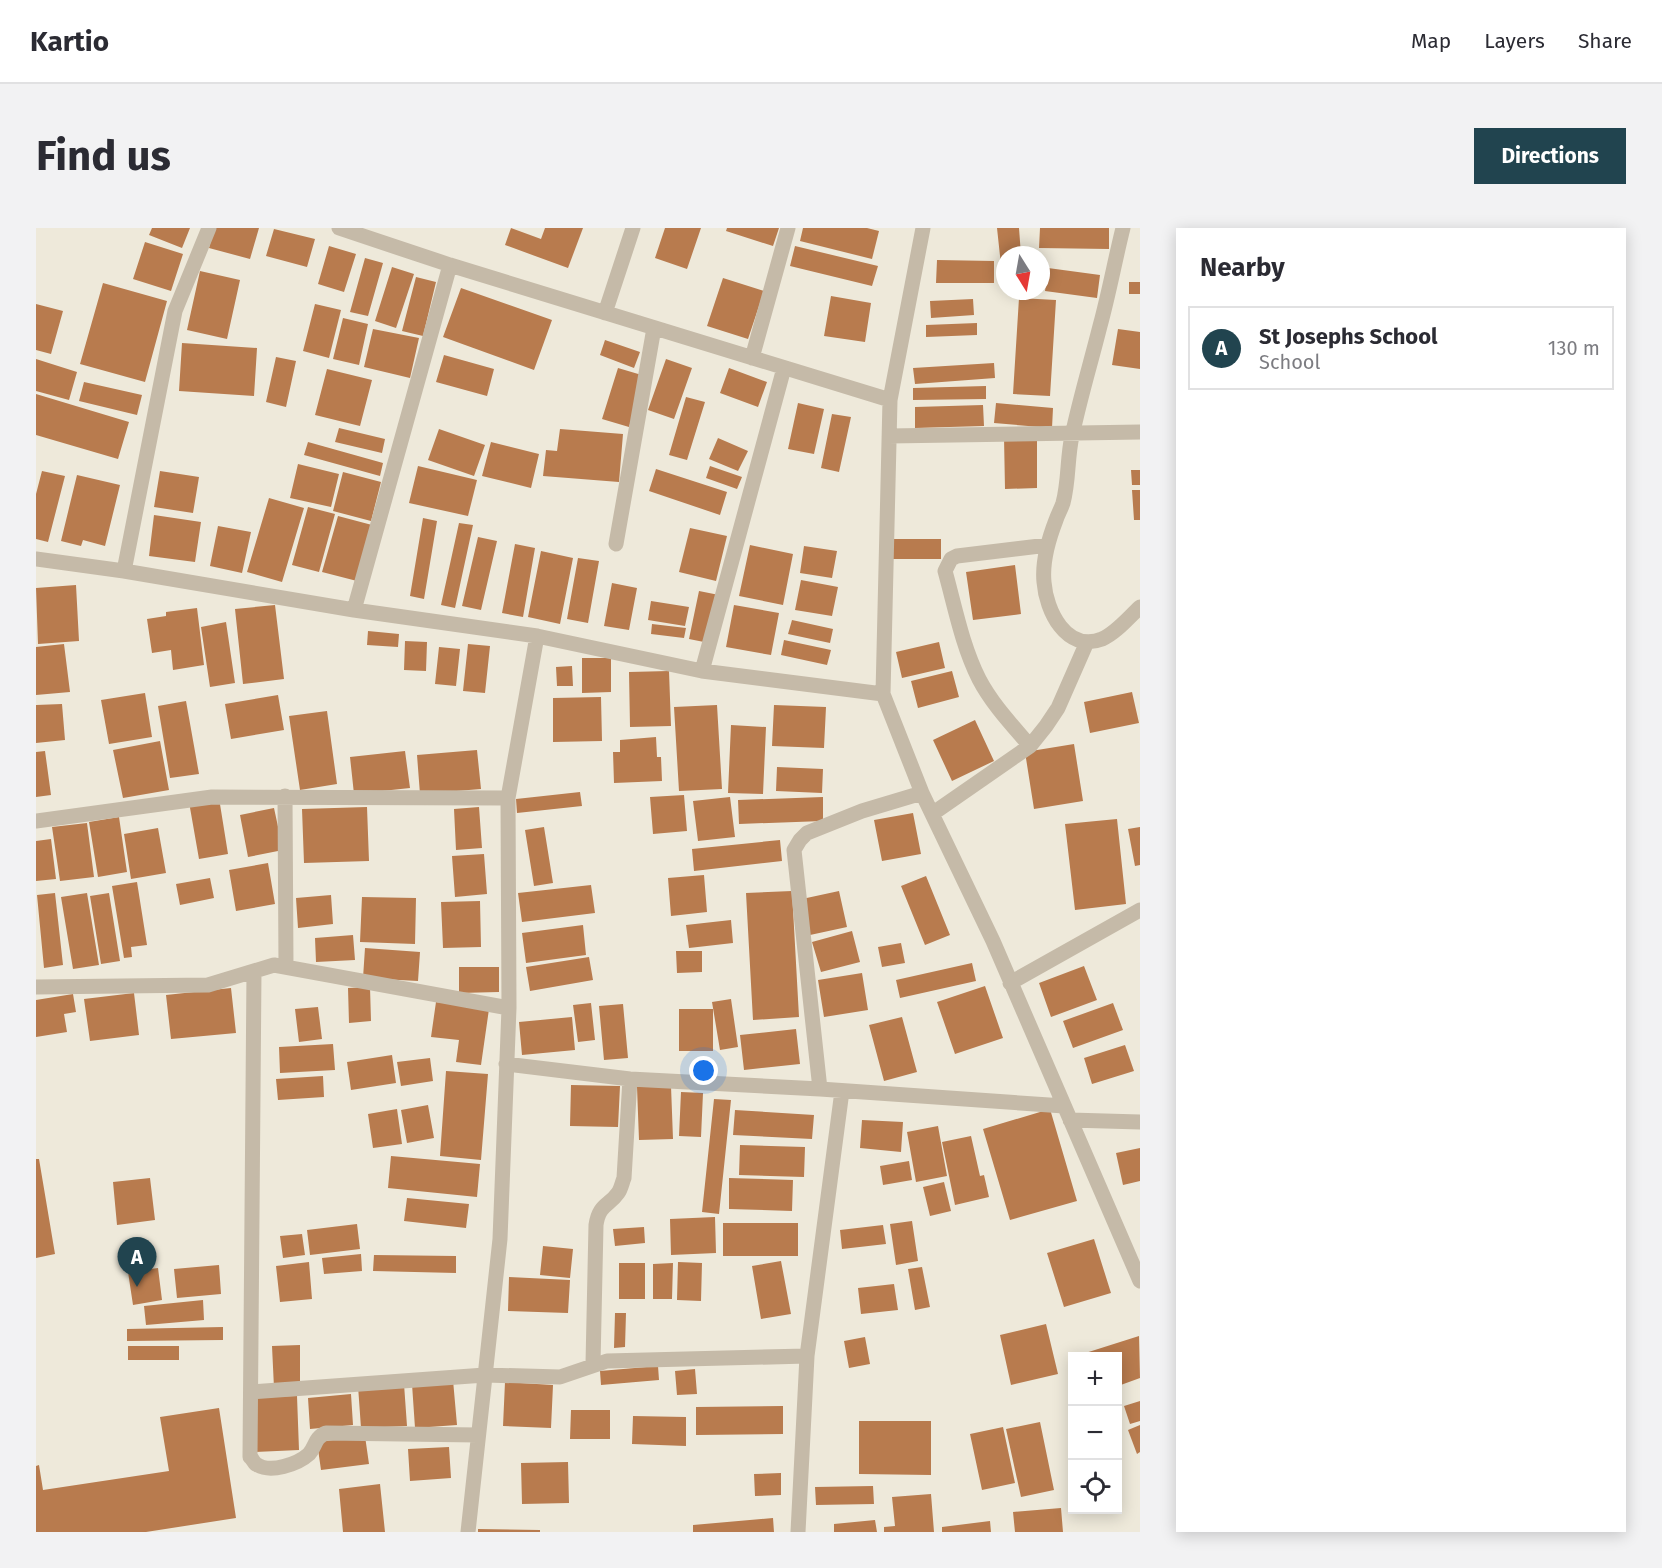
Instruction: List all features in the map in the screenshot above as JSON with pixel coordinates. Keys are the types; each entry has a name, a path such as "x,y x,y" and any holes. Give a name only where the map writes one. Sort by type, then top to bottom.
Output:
{"street":[{"path":"124,571 175,311 209,228"},
{"path":"339,228 450,266 890,400"},
{"path":"605,313 633,228"},
{"path":"752,358 788,228"},
{"path":"922,228 890,400 883,694 922,793 993,941 1140,1281"},
{"path":"1123,228 1101,325 1084,380 1069,448 1067,481 1062,505 1044,564 1044,583 1053,617 1064,632 1075,639 1087,642 1102,639 1140,607"},
{"path":"354,610 450,266"},
{"path":"616,544 654,328"},
{"path":"702,671 784,368"},
{"path":"889,436 1072,435 1140,432"},
{"path":"1030,746 1005,718 979,679 963,638 945,572 951,559 957,556 1048,545"},
{"path":"36,559 124,571 354,610 537,636 702,671 883,694"},
{"path":"468,1532 500,1239 509,1008 508,798 537,636"},
{"path":"932,814 1030,746 1058,708 1087,642"},
{"path":"820,1089 795,850 807,833 862,811 922,793"},
{"path":"285,796 286,967"},
{"path":"36,821 212,797 508,798"},
{"path":"1010,983 1140,910"},
{"path":"36,987 208,985 274,965 509,1008"},
{"path":"254,971 250,1457 256,1464 268,1468 292,1464 304,1458 312,1450 315,1440 326,1433 478,1435"},
{"path":"506,1064 630,1079 842,1091 1140,1122"},
{"path":"593,1364 597,1215 605,1204 618,1193 624,1178 630,1079"},
{"path":"798,1532 807,1356 842,1091"},
{"path":"251,1392 485,1375 560,1377 607,1361 807,1356"}],"building":[{"path":"152,228 190,228 182,248 149,235"},
{"path":"214,228 259,228 250,259 209,248"},
{"path":"511,228 541,239 545,228 583,228 568,268 505,245"},
{"path":"665,228 701,228 687,269 655,258"},
{"path":"727,228 779,228 773,246 726,231"},
{"path":"803,228 867,228 879,231 872,259 800,241"},
{"path":"997,228 1019,228 1020,246 999,246"},
{"path":"1040,228 1109,228 1109,249 1039,246"},
{"path":"274,229 315,239 307,267 266,256"},
{"path":"145,242 183,254 171,291 133,279"},
{"path":"329,246 356,254 344,292 318,284"},
{"path":"795,246 878,266 872,286 790,266"},
{"path":"365,258 383,263 368,316 350,312"},
{"path":"937,260 994,261 994,283 936,283"},
{"path":"392,267 414,274 396,328 375,321"},
{"path":"1050,268 1100,275 1097,298 1050,292"},
{"path":"200,271 240,280 227,339 187,330"},
{"path":"416,277 436,282 423,336 402,331"},
{"path":"723,278 764,291 748,339 707,326"},
{"path":"1129,282 1140,282 1140,294 1129,294"},
{"path":"103,283 167,301 145,382 80,364"},
{"path":"461,288 552,320 534,370 443,337"},
{"path":"831,296 871,303 865,342 824,336"},
{"path":"973,299 974,315 931,318 930,301"},
{"path":"1019,300 1056,300 1050,396 1013,394"},
{"path":"36,304 63,311 51,354 36,350"},
{"path":"315,304 341,310 329,358 303,351"},
{"path":"343,318 368,324 359,365 333,359"},
{"path":"977,323 977,335 926,337 926,325"},
{"path":"373,329 419,338 410,378 364,367"},
{"path":"1118,329 1140,332 1140,369 1112,365"},
{"path":"605,340 640,352 634,368 600,355"},
{"path":"182,343 257,348 254,396 179,391"},
{"path":"444,355 494,369 487,396 436,382"},
{"path":"276,357 296,361 286,407 266,402"},
{"path":"36,359 77,372 69,400 36,391"},
{"path":"666,359 692,368 674,419 648,410"},
{"path":"994,363 995,378 915,384 913,368"},
{"path":"618,368 645,376 629,427 602,419"},
{"path":"729,368 767,382 758,407 720,393"},
{"path":"327,369 372,380 360,426 315,415"},
{"path":"84,382 142,395 137,415 79,401"},
{"path":"986,386 986,399 913,400 913,388"},
{"path":"36,394 129,422 118,459 36,435"},
{"path":"686,397 705,402 687,460 669,455"},
{"path":"798,403 824,409 814,454 788,449"},
{"path":"996,403 1053,408 1052,428 994,423"},
{"path":"983,405 984,426 915,428 915,407"},
{"path":"832,414 851,417 839,472 821,468"},
{"path":"339,428 385,439 382,453 335,442"},
{"path":"439,429 485,445 474,476 428,460"},
{"path":"560,429 623,434 619,482 543,476 546,450 557,451"},
{"path":"1004,437 1037,437 1037,488 1005,489"},
{"path":"718,438 748,451 738,471 709,459"},
{"path":"308,442 383,463 380,476 304,455"},
{"path":"491,442 539,454 531,488 482,476"},
{"path":"298,464 339,474 331,507 290,498"},
{"path":"418,466 477,480 468,516 409,503"},
{"path":"710,466 742,477 737,489 706,478"},
{"path":"656,469 727,492 720,515 649,491"},
{"path":"1131,470 1140,470 1140,485 1132,485"},
{"path":"42,471 65,476 48,542 36,539 36,494"},
{"path":"160,471 199,477 193,513 154,507"},
{"path":"343,472 381,482 371,521 333,511"},
{"path":"77,475 120,485 105,546 83,540 81,546 61,541"},
{"path":"1132,490 1140,490 1140,520 1134,520"},
{"path":"269,498 304,508 282,582 247,572"},
{"path":"308,507 335,514 319,572 292,565"},
{"path":"154,515 201,522 195,562 149,556"},
{"path":"338,516 372,525 357,581 322,572"},
{"path":"423,518 437,521 424,599 410,596"},
{"path":"459,523 473,525 455,608 441,605"},
{"path":"218,526 251,532 242,573 210,566"},
{"path":"690,528 727,536 716,581 679,572"},
{"path":"478,537 497,541 481,610 462,606"},
{"path":"890,539 941,539 941,559 891,559"},
{"path":"515,544 535,548 523,617 502,613"},
{"path":"750,545 793,554 783,605 739,596"},
{"path":"804,546 837,551 832,578 800,573"},
{"path":"541,551 573,558 560,624 528,617"},
{"path":"578,558 599,561 588,623 567,619"},
{"path":"1015,565 1021,614 973,620 966,572"},
{"path":"801,580 838,587 832,616 795,610"},
{"path":"612,583 637,588 629,630 604,626"},
{"path":"76,585 79,641 38,644 36,588"},
{"path":"699,591 719,595 709,643 689,639"},
{"path":"651,601 689,607 685,626 648,620"},
{"path":"275,605 284,679 243,684 235,609"},
{"path":"734,605 779,613 771,655 726,647"},
{"path":"197,608 204,665 173,670 171,650 152,653 147,619 166,616 166,612"},
{"path":"792,620 833,629 830,643 788,634"},
{"path":"226,622 235,683 210,687 201,627"},
{"path":"652,624 686,628 684,638 651,634"},
{"path":"368,631 399,634 398,647 367,645"},
{"path":"784,640 831,650 827,665 781,655"},
{"path":"405,641 427,642 426,671 404,670"},
{"path":"939,642 945,668 902,678 896,652"},
{"path":"64,644 70,692 36,695 36,647"},
{"path":"468,644 490,646 485,693 463,691"},
{"path":"439,647 460,649 456,686 435,684"},
{"path":"582,658 611,658 611,692 582,693"},
{"path":"572,666 573,686 557,686 556,667"},
{"path":"669,671 671,726 630,727 629,672"},
{"path":"952,671 959,697 918,708 911,681"},
{"path":"1132,692 1139,723 1090,733 1084,702"},
{"path":"145,693 152,737 109,744 101,700"},
{"path":"278,695 284,730 231,739 225,704"},
{"path":"601,697 602,741 553,742 553,698"},
{"path":"186,701 199,774 170,778 158,706"},
{"path":"62,704 65,740 36,743 36,705"},
{"path":"717,705 722,789 679,791 674,707"},
{"path":"774,705 826,707 824,748 772,746"},
{"path":"327,711 337,784 300,790 289,716"},
{"path":"975,720 994,761 952,781 933,740"},
{"path":"731,725 766,727 763,794 728,793"},
{"path":"656,737 657,757 661,757 662,781 614,783 613,752 620,752 620,740"},
{"path":"160,741 169,790 123,798 113,750"},
{"path":"1074,744 1083,801 1034,809 1025,752"},
{"path":"477,750 481,789 420,794 417,755"},
{"path":"45,751 51,795 36,797 36,752"},
{"path":"405,751 410,788 354,794 350,757"},
{"path":"777,767 823,769 822,793 776,791"},
{"path":"580,792 582,806 517,813 516,799"},
{"path":"684,795 687,831 653,834 650,797"},
{"path":"730,797 735,837 698,841 693,801"},
{"path":"823,797 823,821 739,824 738,800"},
{"path":"219,798 228,854 199,859 189,802"},
{"path":"367,807 369,861 304,863 302,809"},
{"path":"479,807 482,848 456,850 454,809"},
{"path":"274,808 283,850 248,857 240,815"},
{"path":"913,813 921,854 882,861 874,820"},
{"path":"119,817 127,872 98,877 89,822"},
{"path":"1117,819 1126,904 1075,910 1065,824"},
{"path":"87,823 94,877 60,881 52,827"},
{"path":"544,827 553,883 534,886 525,830"},
{"path":"1140,827 1140,865 1135,866 1128,829"},
{"path":"158,828 166,873 131,879 124,834"},
{"path":"51,839 56,879 36,881 36,841"},
{"path":"780,840 782,861 694,871 692,849"},
{"path":"484,854 487,894 455,897 452,856"},
{"path":"268,863 275,904 236,911 229,870"},
{"path":"704,875 707,912 671,916 668,878"},
{"path":"926,876 950,935 925,945 901,886"},
{"path":"210,878 214,898 180,905 176,884"},
{"path":"137,882 147,945 131,947 132,957 124,958 112,886"},
{"path":"591,885 595,913 522,922 518,893"},
{"path":"792,891 799,1017 753,1020 746,893"},
{"path":"839,891 847,927 810,935 802,899"},
{"path":"55,893 63,965 44,968 37,895"},
{"path":"87,893 99,965 73,969 61,897"},
{"path":"109,893 120,961 101,964 90,896"},
{"path":"331,895 333,924 298,928 296,898"},
{"path":"362,897 416,898 415,944 360,942"},
{"path":"480,901 481,947 443,948 441,902"},
{"path":"731,920 733,943 689,948 686,925"},
{"path":"583,925 586,955 526,963 522,933"},
{"path":"852,931 860,962 821,972 812,942"},
{"path":"353,935 355,960 316,962 315,938"},
{"path":"901,943 905,963 882,967 878,947"},
{"path":"365,948 420,952 418,981 363,978"},
{"path":"676,951 702,951 702,972 677,973"},
{"path":"589,957 593,980 530,991 526,967"},
{"path":"972,963 976,981 900,998 896,980"},
{"path":"1084,966 1097,1000 1051,1017 1039,983"},
{"path":"459,967 499,967 499,992 459,993"},
{"path":"862,973 868,1010 824,1017 818,980"},
{"path":"985,986 1003,1038 955,1054 937,1002"},
{"path":"370,987 371,1021 349,1023 348,988"},
{"path":"231,988 236,1033 171,1039 166,995"},
{"path":"134,993 139,1035 90,1041 84,999"},
{"path":"73,994 76,1012 64,1014 67,1032 36,1037 36,1000"},
{"path":"731,999 738,1047 720,1050 712,1002"},
{"path":"436,1002 489,1009 481,1065 456,1062 459,1040 431,1037"},
{"path":"591,1003 595,1040 578,1042 573,1005"},
{"path":"1113,1003 1123,1030 1073,1048 1063,1021"},
{"path":"623,1004 628,1058 604,1060 599,1006"},
{"path":"318,1007 322,1039 299,1042 295,1009"},
{"path":"679,1009 713,1009 713,1051 679,1051"},
{"path":"572,1017 575,1050 522,1055 519,1022"},
{"path":"902,1017 917,1072 884,1081 869,1025"},
{"path":"796,1029 800,1064 744,1070 740,1035"},
{"path":"333,1044 335,1070 280,1073 279,1047"},
{"path":"1125,1045 1134,1071 1092,1084 1084,1058"},
{"path":"392,1055 396,1083 351,1090 347,1062"},
{"path":"430,1058 433,1081 401,1086 397,1062"},
{"path":"446,1071 488,1074 481,1160 440,1156"},
{"path":"323,1076 324,1097 278,1100 276,1079"},
{"path":"571,1085 620,1086 618,1127 570,1126"},
{"path":"671,1086 673,1139 639,1140 637,1087"},
{"path":"681,1092 703,1093 701,1137 679,1136"},
{"path":"714,1099 731,1100 719,1214 702,1212"},
{"path":"428,1105 434,1138 407,1143 401,1110"},
{"path":"397,1109 402,1144 373,1148 368,1114"},
{"path":"1050,1109 1077,1201 1010,1220 983,1129"},
{"path":"735,1110 814,1115 812,1139 733,1135"},
{"path":"862,1120 903,1122 901,1152 860,1148"},
{"path":"938,1126 947,1176 916,1182 907,1132"},
{"path":"971,1136 980,1176 984,1175 989,1197 955,1205 942,1142"},
{"path":"740,1145 805,1147 804,1177 739,1175"},
{"path":"1140,1148 1140,1181 1123,1185 1116,1153"},
{"path":"391,1156 480,1164 477,1197 388,1188"},
{"path":"36,1159 39,1159 55,1254 36,1258"},
{"path":"909,1161 912,1180 883,1185 880,1166"},
{"path":"150,1178 155,1220 117,1225 113,1182"},
{"path":"729,1178 793,1180 792,1211 729,1209"},
{"path":"944,1182 951,1211 930,1216 923,1187"},
{"path":"407,1198 469,1204 466,1228 404,1221"},
{"path":"715,1217 716,1253 671,1255 670,1219"},
{"path":"912,1221 918,1261 896,1265 890,1224"},
{"path":"723,1223 798,1223 798,1256 723,1256"},
{"path":"357,1224 360,1249 310,1255 307,1230"},
{"path":"883,1225 886,1244 842,1249 840,1230"},
{"path":"644,1227 645,1243 615,1246 613,1229"},
{"path":"302,1234 305,1255 283,1258 280,1236"},
{"path":"1094,1239 1111,1293 1064,1307 1047,1253"},
{"path":"543,1246 573,1249 570,1278 540,1275"},
{"path":"361,1254 362,1271 324,1274 322,1258"},
{"path":"374,1255 456,1256 456,1273 373,1271"},
{"path":"781,1261 791,1314 761,1319 752,1266"},
{"path":"309,1262 312,1299 280,1302 276,1266"},
{"path":"678,1262 702,1263 701,1301 677,1300"},
{"path":"619,1263 645,1263 645,1299 619,1299"},
{"path":"673,1263 672,1299 653,1299 653,1264"},
{"path":"219,1265 221,1294 177,1298 174,1269"},
{"path":"922,1267 930,1307 915,1310 908,1269"},
{"path":"158,1268 162,1300 133,1305 128,1272"},
{"path":"509,1277 570,1280 568,1313 508,1311"},
{"path":"894,1284 898,1310 861,1314 858,1288"},
{"path":"203,1300 204,1320 146,1325 144,1306"},
{"path":"615,1313 626,1313 625,1347 614,1348"},
{"path":"1046,1324 1058,1374 1011,1385 1000,1335"},
{"path":"223,1327 223,1340 127,1341 127,1329"},
{"path":"1139,1336 1140,1378 1122,1385 1122,1352 1089,1352"},
{"path":"865,1337 870,1364 849,1368 844,1341"},
{"path":"300,1345 300,1388 274,1388 272,1346"},
{"path":"128,1346 179,1346 179,1360 128,1360"},
{"path":"658,1366 659,1380 601,1385 600,1371"},
{"path":"695,1369 697,1394 677,1395 675,1371"},
{"path":"453,1380 457,1425 415,1428 412,1384"},
{"path":"505,1382 553,1385 551,1428 503,1426"},
{"path":"404,1384 407,1426 361,1428 358,1386"},
{"path":"351,1394 353,1425 310,1429 308,1398"},
{"path":"297,1396 299,1450 255,1452 253,1397"},
{"path":"1140,1401 1140,1421 1130,1424 1124,1406"},
{"path":"783,1406 783,1434 696,1435 696,1407"},
{"path":"219,1408 236,1518 146,1532 36,1532 36,1466 39,1465 43,1490 169,1471 160,1417"},
{"path":"571,1410 610,1410 610,1439 570,1439"},
{"path":"633,1416 686,1417 686,1446 632,1444"},
{"path":"859,1421 931,1421 931,1475 859,1474"},
{"path":"1040,1422 1054,1490 1021,1497 1006,1429"},
{"path":"1140,1425 1140,1452 1137,1454 1128,1430"},
{"path":"1003,1427 1015,1483 982,1490 970,1434"},
{"path":"365,1436 369,1464 321,1470 317,1442"},
{"path":"449,1447 451,1478 410,1481 408,1449"},
{"path":"568,1462 569,1503 522,1504 521,1463"},
{"path":"781,1473 781,1495 755,1496 754,1474"},
{"path":"380,1484 385,1532 343,1532 339,1489"},
{"path":"873,1486 874,1504 816,1505 815,1487"},
{"path":"931,1494 934,1532 884,1532 884,1527 895,1526 892,1497"},
{"path":"1061,1508 1063,1532 1015,1532 1013,1512"},
{"path":"773,1518 774,1532 693,1532 693,1525"},
{"path":"875,1520 877,1532 834,1532 834,1524"},
{"path":"990,1521 991,1532 942,1532 942,1527"},
{"path":"478,1529 540,1530 540,1532 478,1532"}],"place":[{"name":"St Josephs School","path":"137,1287"}]}
